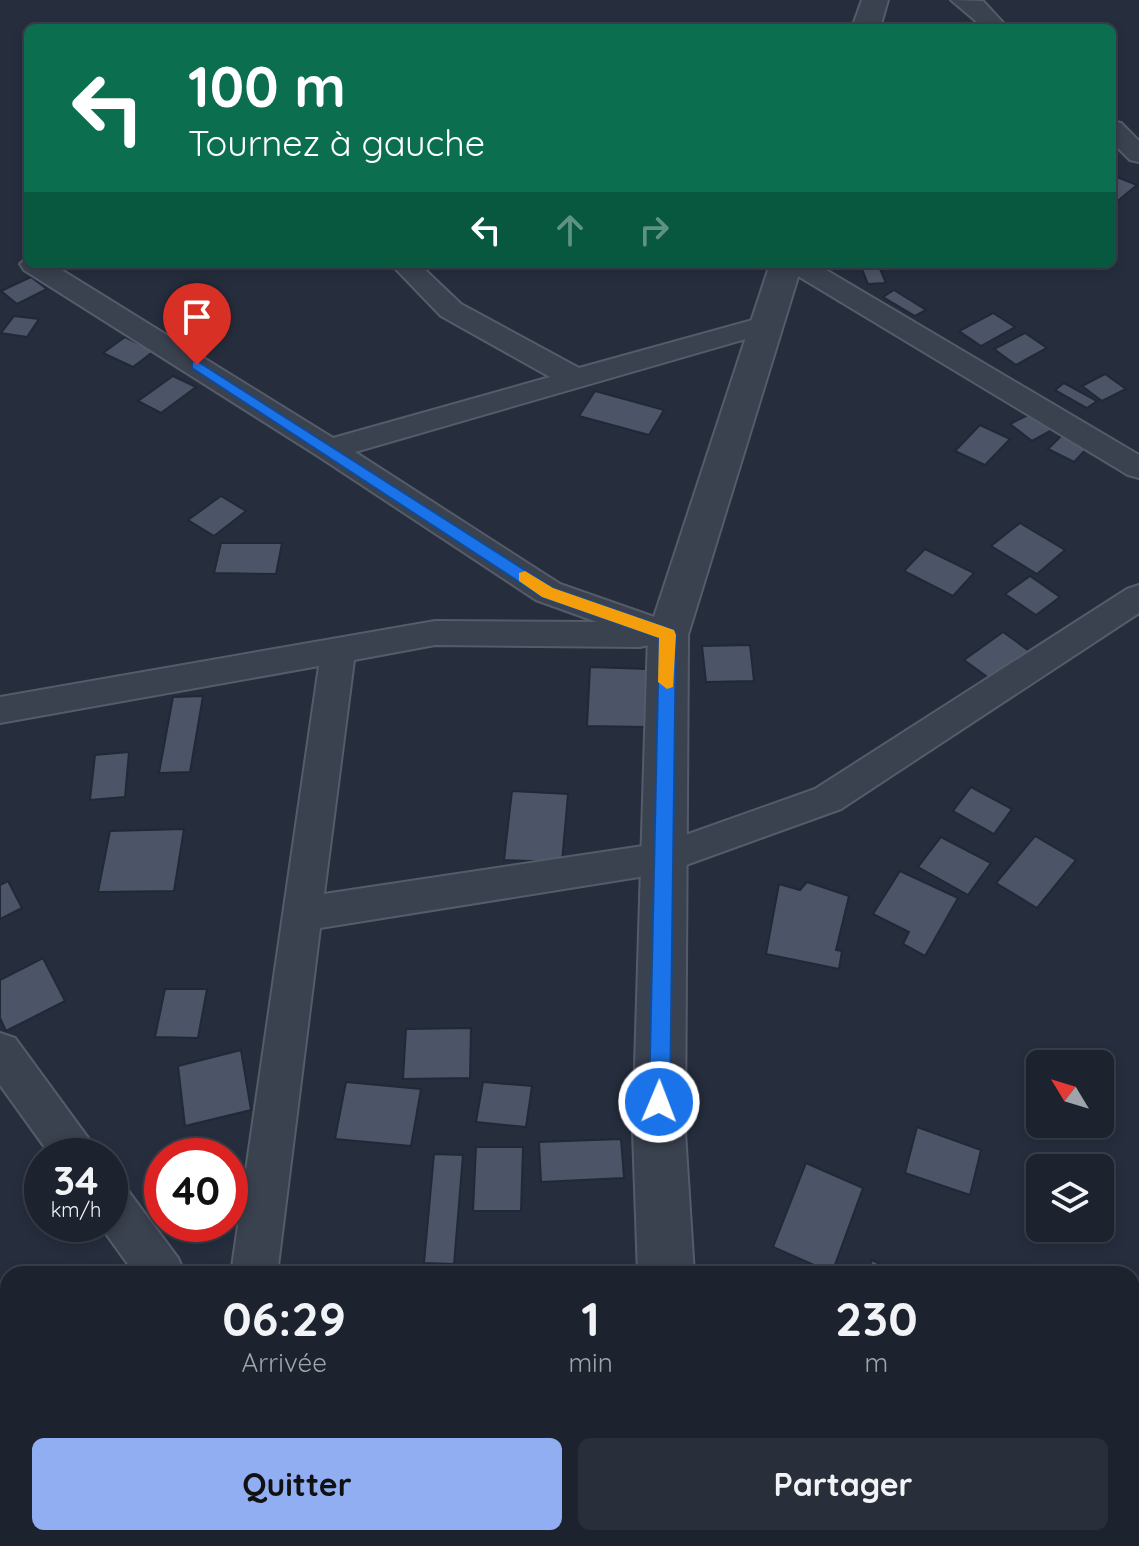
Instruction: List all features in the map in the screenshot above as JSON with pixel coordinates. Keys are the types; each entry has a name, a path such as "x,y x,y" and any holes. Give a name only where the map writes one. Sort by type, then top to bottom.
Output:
{"street":[{"path":"867,24 875,0"},
{"path":"962,0 975,6 993,24"},
{"path":"1116,132 1139,155"},
{"path":"39,268 329,449 548,592 668,635"},
{"path":"408,268 451,310 576,379"},
{"path":"666,1266 659,1132 668,635 785,268"},
{"path":"804,268 1139,468"},
{"path":"329,449 767,324"},
{"path":"303,914 664,858 828,799 1139,597"},
{"path":"0,710 435,633 668,635"},
{"path":"255,1266 338,650"},
{"path":"0,1051 63,1138"},
{"path":"128,1228 156,1266"}],"building":[{"path":"1116,177 1137,185 1116,202"},
{"path":"862,268 880,268 886,283 868,284"},
{"path":"31,277 47,289 17,304 1,291"},
{"path":"894,290 926,310 915,316 883,297"},
{"path":"993,313 1015,327 981,346 959,331"},
{"path":"14,316 39,319 27,337 1,333"},
{"path":"1025,333 1047,348 1016,365 994,349"},
{"path":"125,337 154,351 133,367 103,353"},
{"path":"1105,374 1126,389 1102,401 1082,386"},
{"path":"173,376 196,387 161,413 138,401"},
{"path":"1064,383 1097,401 1087,408 1055,390"},
{"path":"595,391 664,410 649,435 579,416"},
{"path":"1030,414 1052,430 1032,441 1010,424"},
{"path":"980,425 1010,439 985,465 955,451"},
{"path":"1063,434 1089,446 1074,462 1048,449"},
{"path":"221,496 246,511 214,536 188,520"},
{"path":"1020,523 1065,550 1037,574 991,546"},
{"path":"221,543 282,543 276,574 214,573"},
{"path":"925,549 974,573 953,596 904,571"},
{"path":"1030,576 1060,597 1036,615 1005,594"},
{"path":"1003,632 1032,653 993,681 964,660"},
{"path":"750,645 754,681 706,682 702,646"},
{"path":"590,667 648,669 647,727 587,726"},
{"path":"203,696 190,772 159,773 173,697"},
{"path":"129,752 125,797 90,800 95,755"},
{"path":"971,787 1012,809 994,834 953,811"},
{"path":"512,791 568,794 562,862 504,860"},
{"path":"184,829 174,891 98,892 110,831"},
{"path":"1035,836 1076,860 1037,908 996,883"},
{"path":"941,837 991,863 968,895 918,867"},
{"path":"900,871 958,898 925,956 903,944 909,932 873,914"},
{"path":"8,881 22,908 0,919 0,885"},
{"path":"807,882 849,896 836,950 842,951 839,969 766,954 779,884 800,890"},
{"path":"43,958 65,1001 6,1031 0,1018 0,980"},
{"path":"165,989 207,989 198,1038 155,1037"},
{"path":"471,1028 470,1078 403,1079 406,1029"},
{"path":"241,1050 251,1110 185,1126 178,1066"},
{"path":"346,1082 421,1089 411,1146 335,1139"},
{"path":"483,1082 532,1086 526,1127 476,1122"},
{"path":"917,1127 981,1150 970,1195 905,1173"},
{"path":"621,1139 624,1178 541,1182 539,1142"},
{"path":"476,1147 523,1147 521,1211 473,1211"},
{"path":"434,1154 463,1155 454,1264 424,1263"},
{"path":"806,1163 863,1188 835,1266 816,1266 773,1247"},
{"path":"872,1260 884,1266 869,1266"}],"slow traffic":[{"path":"525,577 548,592 668,635 667,682"}],"route":[{"path":"197,365 548,592 668,635 659,1102"}]}
